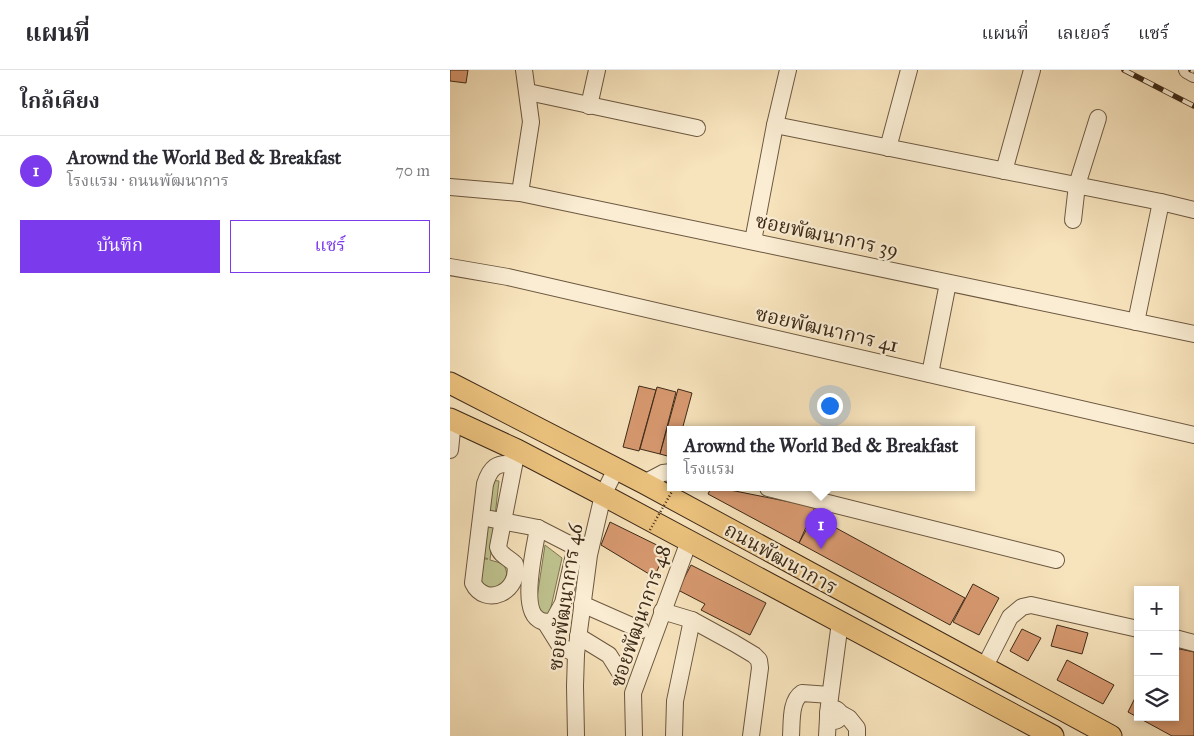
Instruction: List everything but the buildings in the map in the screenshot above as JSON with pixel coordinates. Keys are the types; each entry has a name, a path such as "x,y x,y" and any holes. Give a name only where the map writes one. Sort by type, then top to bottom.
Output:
{"main road":[{"name":"ถนนพัฒนาการ","path":"450,382 644,483 1111,736"},
{"name":"ถนนพัฒนาการ","path":"452,420 516,458 604,495 1053,736"}],"street":[{"path":"520,193 531,122 528,92 524,82 524,70"},
{"path":"588,106 597,70"},
{"path":"753,241 775,125 788,70"},
{"path":"888,148 909,70"},
{"path":"1004,171 1032,70"},
{"path":"1187,70 1194,74"},
{"path":"528,92 696,128"},
{"path":"1073,220 1077,185 1098,118"},
{"path":"775,125 1194,210"},
{"name":"ซอยพัฒนาการ 39","path":"450,187 520,193 1194,334"},
{"path":"1136,322 1161,202"},
{"name":"ซอยพัฒนาการ 41","path":"450,267 508,277 1194,435"},
{"path":"930,374 948,283"},
{"path":"450,450 452,420"},
{"path":"516,458 498,549 515,564 515,578 513,584 506,592 496,595 486,594 476,588 473,583 485,484 492,469 516,458"},
{"name":"ซอยพัฒนาการ 46","path":"576,736 576,654 582,604 582,550 616,469"},
{"path":"644,483 667,472"},
{"path":"780,491 1056,560"},
{"path":"481,517 538,528 582,550 563,603 553,621 545,622 538,619 531,612 531,571 538,528"},
{"name":"ซอยพัฒนาการ 48","path":"634,736 633,693 689,541"},
{"path":"582,604 641,630"},
{"path":"984,668 1010,617 1022,607 1031,604 1134,628"},
{"path":"662,611 692,620 734,643 759,660 760,668 751,736"},
{"path":"674,736 675,701 692,620"},
{"path":"545,622 560,646 576,654"},
{"path":"828,736 832,715 830,695 840,622"},
{"path":"578,636 609,655 619,671"},
{"path":"1179,639 1194,643"},
{"path":"791,736 794,702 799,694 804,692 830,695"},
{"path":"832,715 849,718 857,728 857,736"}],"path":[{"path":"650,530 672,491"}],"green space":[{"path":"490,480 499,481 490,560 504,564 508,577 501,593 475,582 482,559 488,559 481,556"},
{"path":"545,545 562,558 549,616 535,611"}],"railway":[{"path":"1124,70 1194,106"}],"place":[{"name":"Arownd the World Bed & Breakfast","path":"821,549"}]}
